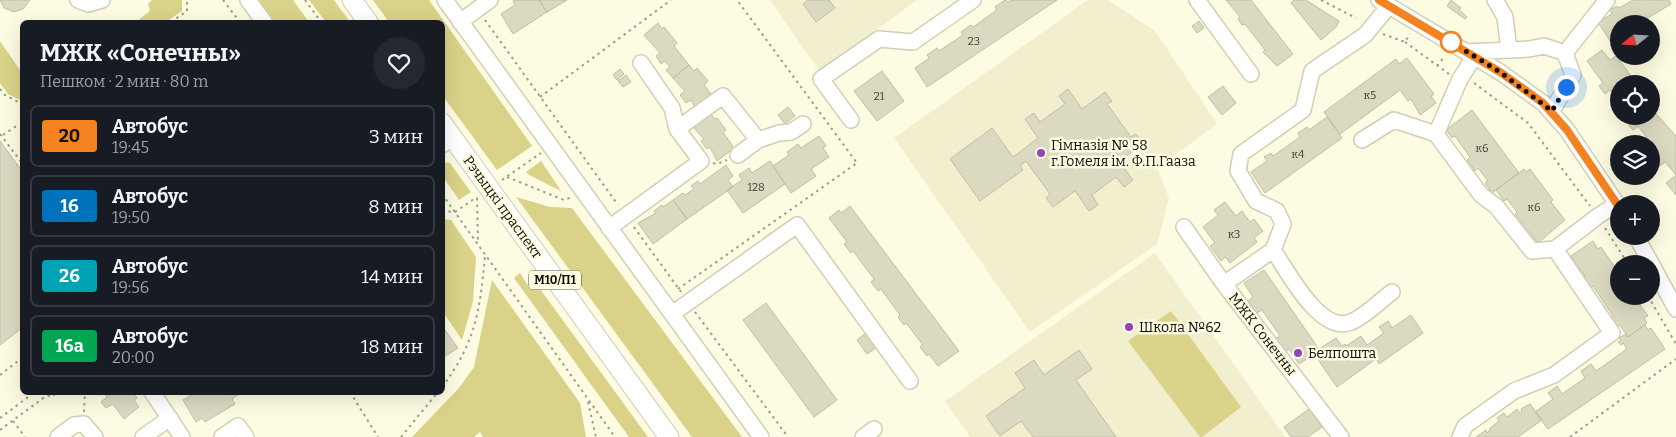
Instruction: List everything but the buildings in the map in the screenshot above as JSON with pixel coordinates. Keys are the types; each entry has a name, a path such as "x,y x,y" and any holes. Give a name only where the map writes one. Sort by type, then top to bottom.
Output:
{"main road":[{"path":"352,0 367,20"},
{"name":"Рэчыцкі праспект","path":"446,135 483,193 669,437"}],"street":[{"path":"78,0 88,4 102,0"},
{"path":"248,0 263,20"},
{"path":"445,0 761,437"},
{"path":"460,22 490,0"},
{"path":"851,120 821,79 879,39 913,42 973,0"},
{"path":"1197,0 1251,74"},
{"path":"1495,0 1504,17 1509,50"},
{"path":"1565,53 1607,0"},
{"path":"1392,292 1351,322 1340,324 1330,321 1314,310 1272,250 1283,224 1277,211 1256,200 1238,171 1240,154 1303,110 1312,71 1365,35 1384,3 1500,72 1552,111 1585,155 1611,195"},
{"path":"1470,55 1544,46 1565,53"},
{"path":"1552,111 1573,75 1565,53"},
{"path":"1436,134 1470,55"},
{"path":"609,228 700,161 677,129 672,108 641,63"},
{"path":"677,129 723,96 758,140"},
{"path":"1362,140 1394,120 1436,134 1481,195 1496,206 1532,251 1555,249 1598,216 1610,210"},
{"path":"738,155 758,140 779,133 791,132 803,124"},
{"path":"672,314 797,225 910,381"},
{"path":"1184,228 1224,284"},
{"path":"1641,245 1674,303"},
{"path":"1460,437 1465,426 1514,391 1554,375 1612,334 1555,249"},
{"name":"МЖК Сонечны","path":"1272,250 1224,284 1341,437"},
{"path":"154,395 182,437"},
{"path":"143,437 170,418"},
{"path":"58,437 74,425 84,424 95,437"},
{"path":"222,437 238,426 246,437"}],"path":[{"path":"175,20 187,11 187,0"},
{"path":"223,0 238,20"},
{"path":"305,0 320,20"},
{"path":"540,97 671,0"},
{"path":"678,288 857,163 737,0"},
{"path":"1320,0 1356,18"},
{"path":"1405,42 1418,23"},
{"path":"1380,33 1405,42 1422,56 1460,79 1474,83 1528,123 1598,216 1622,255"},
{"path":"0,89 5,96 20,103"},
{"path":"18,125 1,135 20,160"},
{"path":"445,211 455,212 568,135"},
{"path":"700,161 717,164 738,155"},
{"path":"507,177 564,200 585,194 601,181"},
{"path":"478,245 483,193"},
{"path":"445,198 615,437"},
{"path":"445,382 471,342 482,296 485,256"},
{"path":"1653,305 1676,344"},
{"path":"1570,437 1676,359"},
{"path":"0,375 20,360"},
{"path":"0,418 31,395"},
{"path":"0,430 46,396 51,397 54,395"},
{"path":"84,395 84,424"},
{"path":"352,395 378,437"},
{"path":"401,437 436,395"},
{"path":"587,399 596,437"},
{"path":"13,420 25,437"}],"shaded area":[{"path":"152,0 182,0 182,11 169,20 139,20 150,11 148,4"},
{"path":"256,0 293,0 308,20 271,20"},
{"path":"309,0 334,0 349,20 324,20"},
{"path":"373,0 429,0 443,20 388,20"},
{"path":"770,0 917,0 820,72"},
{"name":"Гімназія № 58 г.Гомеля ім. Ф.П.Гааза","path":"1088,0 1108,0 1155,31 1217,124 1157,168 1169,198 1157,244 1030,332 894,138"},
{"path":"445,23 532,146 497,170 445,99"},
{"path":"0,41 20,70 20,100 8,94 0,83"},
{"path":"541,161 561,191 526,172"},
{"path":"445,162 450,163 471,192 459,200 445,180"},
{"path":"516,197 550,207 572,208 742,437 692,437"},
{"path":"445,219 451,220 476,257 473,301 462,340 445,315"},
{"name":"Школа №62","path":"1155,253 1285,437 970,437 945,401"},
{"path":"520,273 529,287 540,289 648,437 629,437 514,278"},
{"path":"492,280 580,403 586,437 483,437 480,432 474,437 412,437 459,388 474,367"},
{"path":"1171,311 1241,407 1202,437 1200,437 1128,341"}],"bus line":[{"name":"20","path":"1379,0 1500,72 1543,103 1567,130 1611,195"}],"place":[{"name":"Гімназія № 58 г.Гомеля ім. Ф.П.Гааза","path":"1041,153"},
{"name":"Школа №62","path":"1129,327"},
{"name":"Белпошта","path":"1298,353"}],"route":[{"path":"1451,42 1474,58 1500,72 1552,111 1566,87"}]}
